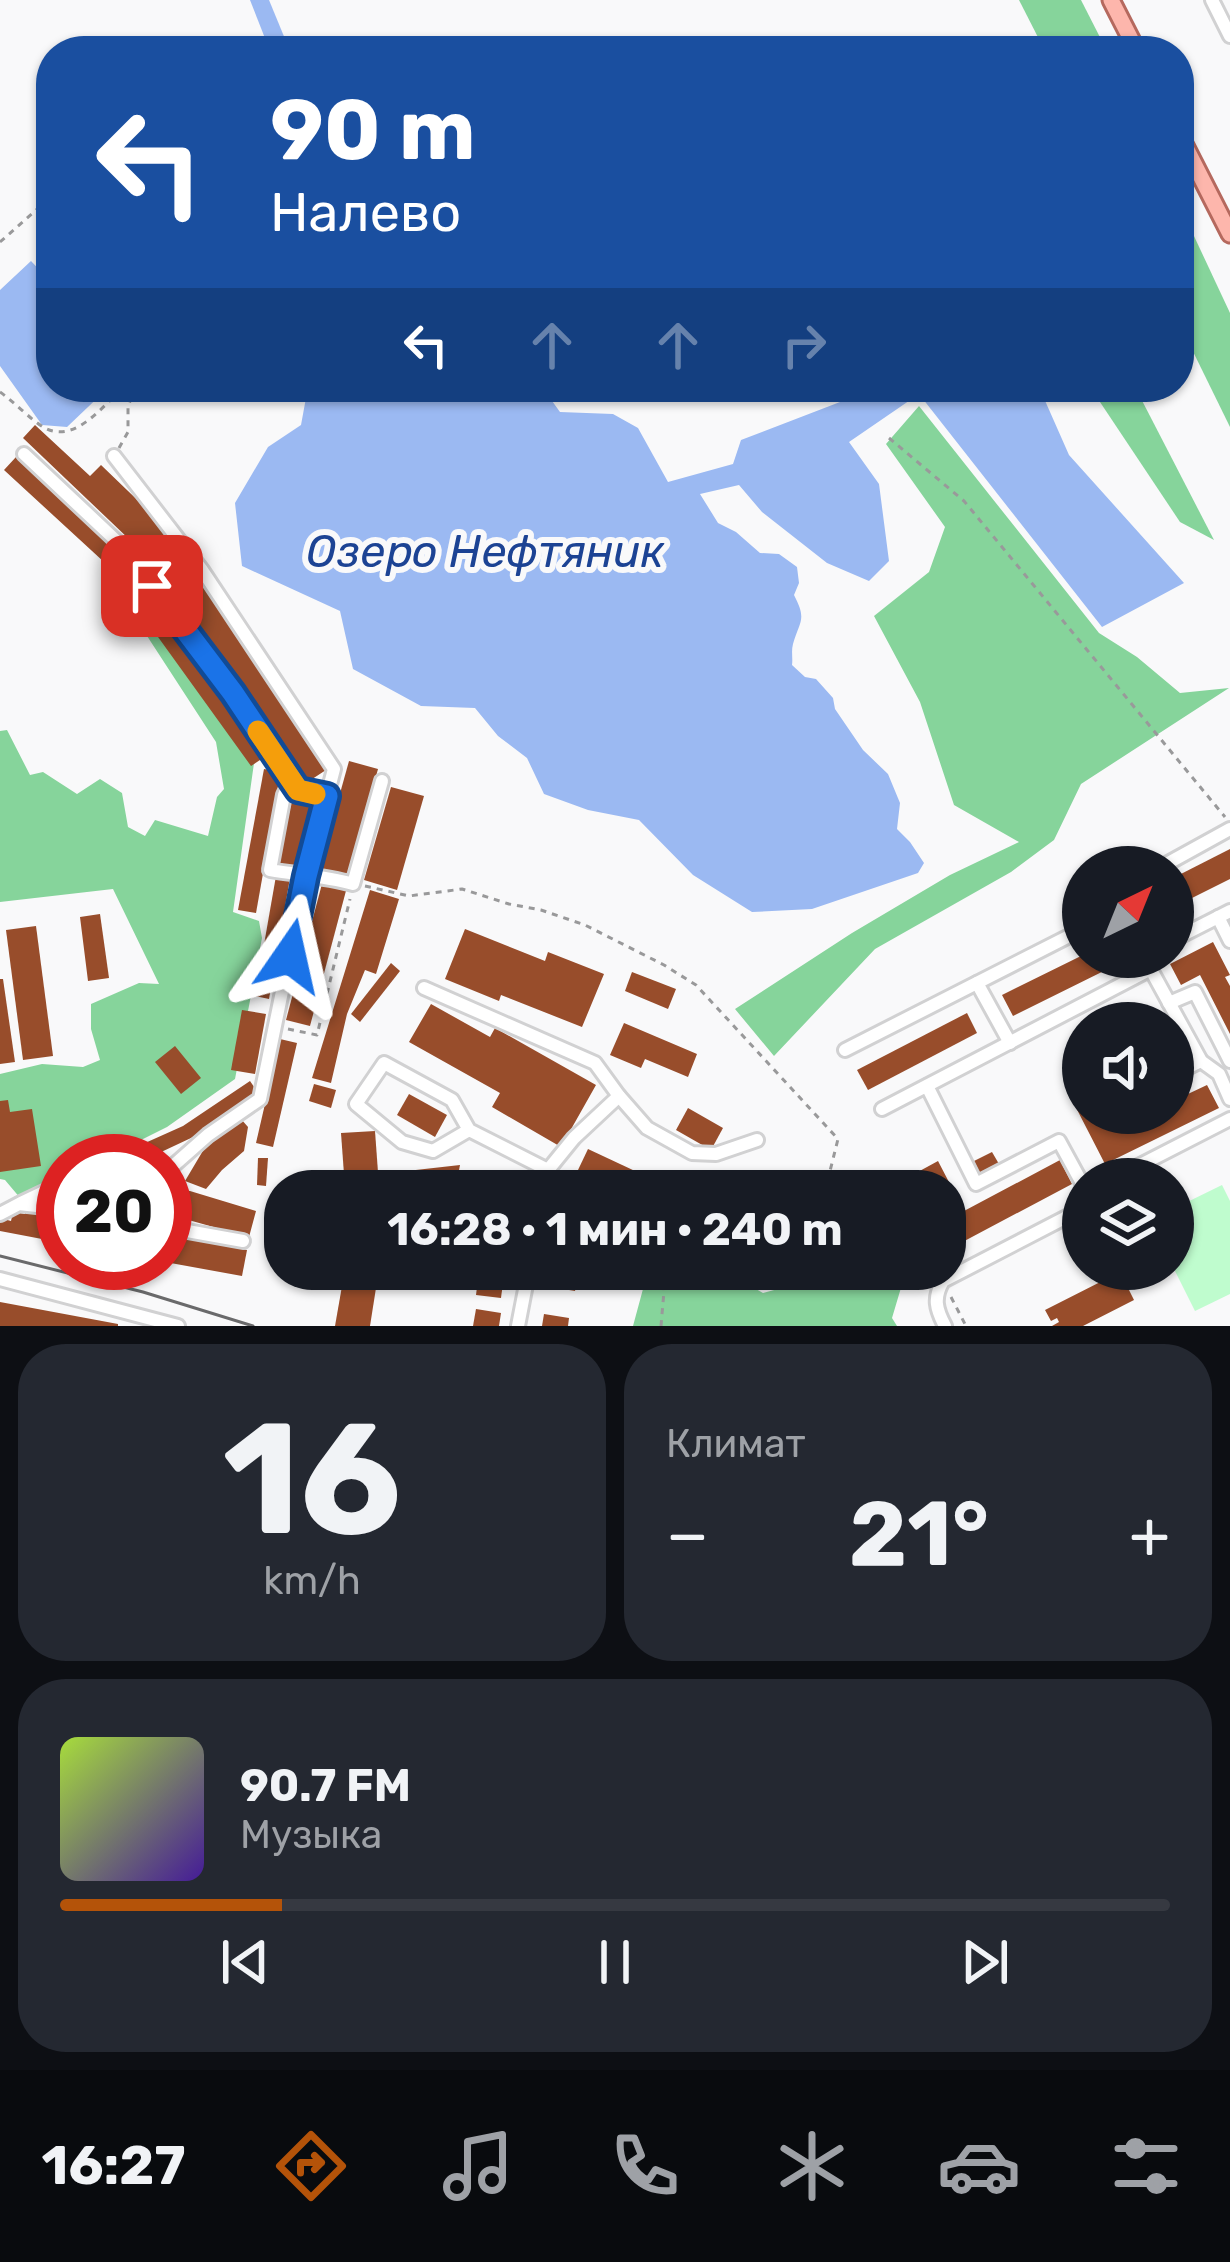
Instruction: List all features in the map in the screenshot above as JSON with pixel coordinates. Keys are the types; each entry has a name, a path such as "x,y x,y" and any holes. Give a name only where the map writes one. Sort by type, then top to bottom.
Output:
{"main road":[{"path":"1111,0 1129,36"},
{"path":"1194,163 1230,234"}],"street":[{"path":"1212,0 1230,36"},
{"path":"24,454 126,550 233,693 298,790 327,796"},
{"path":"114,456 202,570 334,769 306,876 260,1099 192,1149"},
{"path":"291,780 270,870 317,874 353,884 382,781"},
{"path":"1194,847 1230,826"},
{"path":"1194,929 1224,914 1230,941"},
{"path":"845,1051 1062,940"},
{"path":"882,1109 1122,978"},
{"path":"977,983 1010,1043"},
{"path":"424,988 595,1064 646,1128 692,1153 716,1154 758,1140"},
{"path":"1171,1002 1195,992 1230,1061"},
{"path":"1194,1048 1201,1061 1219,1074 1230,1099"},
{"path":"1194,1064 1201,1061"},
{"path":"469,1130 433,1151 402,1142 356,1104 384,1063 452,1100 469,1130 548,1169 619,1096"},
{"path":"927,1086 976,1184 1059,1141 1068,1158"},
{"path":"1153,1158 1230,1118"},
{"path":"0,1214 36,1196"},
{"path":"20,1204 36,1206"},
{"path":"966,1269 1062,1219"},
{"path":"192,1232 243,1241"},
{"path":"0,1279 178,1326"},
{"path":"518,1326 525,1290"},
{"path":"937,1290 937,1310 945,1326"}],"path":[{"path":"0,242 36,210"},
{"path":"0,392 43,427 63,433 78,428 107,402"},
{"path":"114,456 128,432 130,402"},
{"path":"889,438 964,501 1230,826"},
{"path":"275,1027 317,1035 353,884 409,896 462,889 585,925 695,985 838,1139 830,1170"},
{"path":"661,1326 664,1290"},
{"path":"948,1290 966,1326"}],"green space":[{"path":"1019,0 1081,0 1099,36 1037,36"},
{"path":"1194,236 1230,313 1230,427 1194,354"},
{"path":"1100,402 1143,402 1214,540 1180,522"},
{"path":"919,406 1099,633 1180,693 1229,688 1081,784 1054,840 1011,872 875,949 774,1056 735,1009 950,875 1019,842 954,805 920,702 874,616 929,572 945,527 886,444"},
{"path":"136,619 161,624 255,756 233,912 259,921 262,938 235,1079 153,1134 36,1134 36,1192 21,1199 0,1179 0,1074 42,1064 83,1067 100,1060 91,1029 91,1004 139,983 159,984 113,889 0,902 0,731 7,730 30,775 43,772 77,794 100,779 122,793 128,827 145,836 155,820 208,836 217,797 224,789 216,742"},
{"path":"1222,1185 1230,1201 1230,1294 1195,1311 1184,1290 1194,1290 1194,1199"},
{"path":"643,1290 900,1290 892,1318 897,1326 633,1326"}],"water":[{"path":"250,0 269,0 284,36 264,36"},
{"path":"31,261 36,266 36,402 93,402 67,427 42,425 0,366 0,290"},
{"name":"Озеро Нефтяник","path":"305,402 553,402 560,412 613,414 638,428 668,482 733,464 741,440 840,402 907,402 849,442 879,484 889,561 869,581 827,563 762,512 739,485 700,494 718,523 760,553 779,554 797,567 799,583 794,595 801,615 792,665 805,677 816,679 833,698 835,709 863,750 888,774 900,803 897,829 924,863 918,873 812,909 752,912 693,875 639,820 588,810 544,794 527,758 498,736 475,708 421,706 353,669 340,611 242,566 235,503 268,447 301,425"},
{"name":"Озеро Нефтяник","path":"925,402 1046,402 1069,455 1184,583 1102,627"}],"building":[{"path":"35,425 90,476 101,465 154,516 228,616 326,770 303,785 204,634 131,541 23,438"},
{"path":"16,457 116,549 266,756 251,766 104,562 4,470"},
{"path":"349,761 378,769 348,878 319,869"},
{"path":"264,769 281,772 256,913 238,910"},
{"path":"391,787 424,796 397,890 364,880"},
{"path":"293,796 317,801 301,870 277,865"},
{"path":"1230,849 1230,879 1194,897 1194,867"},
{"path":"276,876 290,878 269,999 255,996"},
{"path":"323,880 347,887 310,1026 286,1020"},
{"path":"370,890 399,899 376,974 365,970 347,1014 331,1083 312,1078"},
{"path":"100,914 109,978 88,981 80,917"},
{"path":"36,926 53,1056 23,1060 6,930"},
{"path":"465,929 545,961 548,952 604,974 582,1027 445,979"},
{"path":"1213,942 1230,975 1225,977 1230,986 1230,1034 1200,975 1181,985 1177,978 1194,978 1194,952"},
{"path":"391,963 400,971 360,1022 351,1014"},
{"path":"1062,965 1062,978 1090,978 1013,1016 1002,995"},
{"path":"632,972 676,989 668,1009 625,991"},
{"path":"0,979 15,1062 0,1064"},
{"path":"431,1004 490,1037 495,1028 596,1085 561,1147 492,1107 500,1093 409,1042"},
{"path":"242,1010 266,1014 255,1074 231,1070"},
{"path":"967,1013 977,1033 868,1090 857,1070"},
{"path":"624,1023 697,1054 688,1077 645,1059 641,1068 610,1055"},
{"path":"280,1039 297,1043 273,1147 256,1143"},
{"path":"175,1046 201,1078 181,1094 155,1062"},
{"path":"250,1081 259,1094 192,1137 165,1134"},
{"path":"314,1084 336,1090 331,1108 309,1101"},
{"path":"1207,1085 1219,1108 1194,1120 1194,1091"},
{"path":"409,1094 447,1115 435,1137 397,1115"},
{"path":"8,1100 10,1112 32,1109 36,1167 0,1172 0,1101"},
{"path":"688,1108 723,1128 711,1150 676,1130"},
{"path":"241,1119 248,1127 244,1151 206,1189 192,1184 192,1169 204,1149"},
{"path":"375,1131 378,1170 344,1170 341,1133"},
{"path":"1090,1134 1166,1134 1117,1158 1102,1158"},
{"path":"588,1149 633,1170 578,1170"},
{"path":"992,1152 999,1164 980,1174 974,1161"},
{"path":"258,1158 268,1158 264,1186 257,1185"},
{"path":"1060,1160 1062,1189 966,1240 966,1210"},
{"path":"938,1161 943,1170 922,1170"},
{"path":"460,1165 459,1170 416,1170"},
{"path":"192,1192 256,1211 249,1237 192,1221"},
{"path":"26,1210 36,1212 36,1238 0,1231 0,1218 11,1221 13,1212 25,1214"},
{"path":"192,1240 247,1250 242,1276 192,1267"},
{"path":"341,1290 376,1290 370,1326 335,1326"},
{"path":"477,1290 502,1290 501,1298 476,1295"},
{"path":"1084,1290 1129,1290 1134,1300 1083,1326 1052,1326 1059,1322 1057,1318 1051,1321 1045,1310"},
{"path":"0,1302 118,1324 118,1326 0,1326"},
{"path":"476,1309 501,1313 499,1326 473,1326"},
{"path":"544,1314 569,1318 568,1326 542,1326"}],"tram line":[{"path":"0,1256 253,1326"}],"slow traffic":[{"path":"258,731 298,790 315,794"}],"route":[{"path":"152,586 298,790 327,796 290,956"}]}
